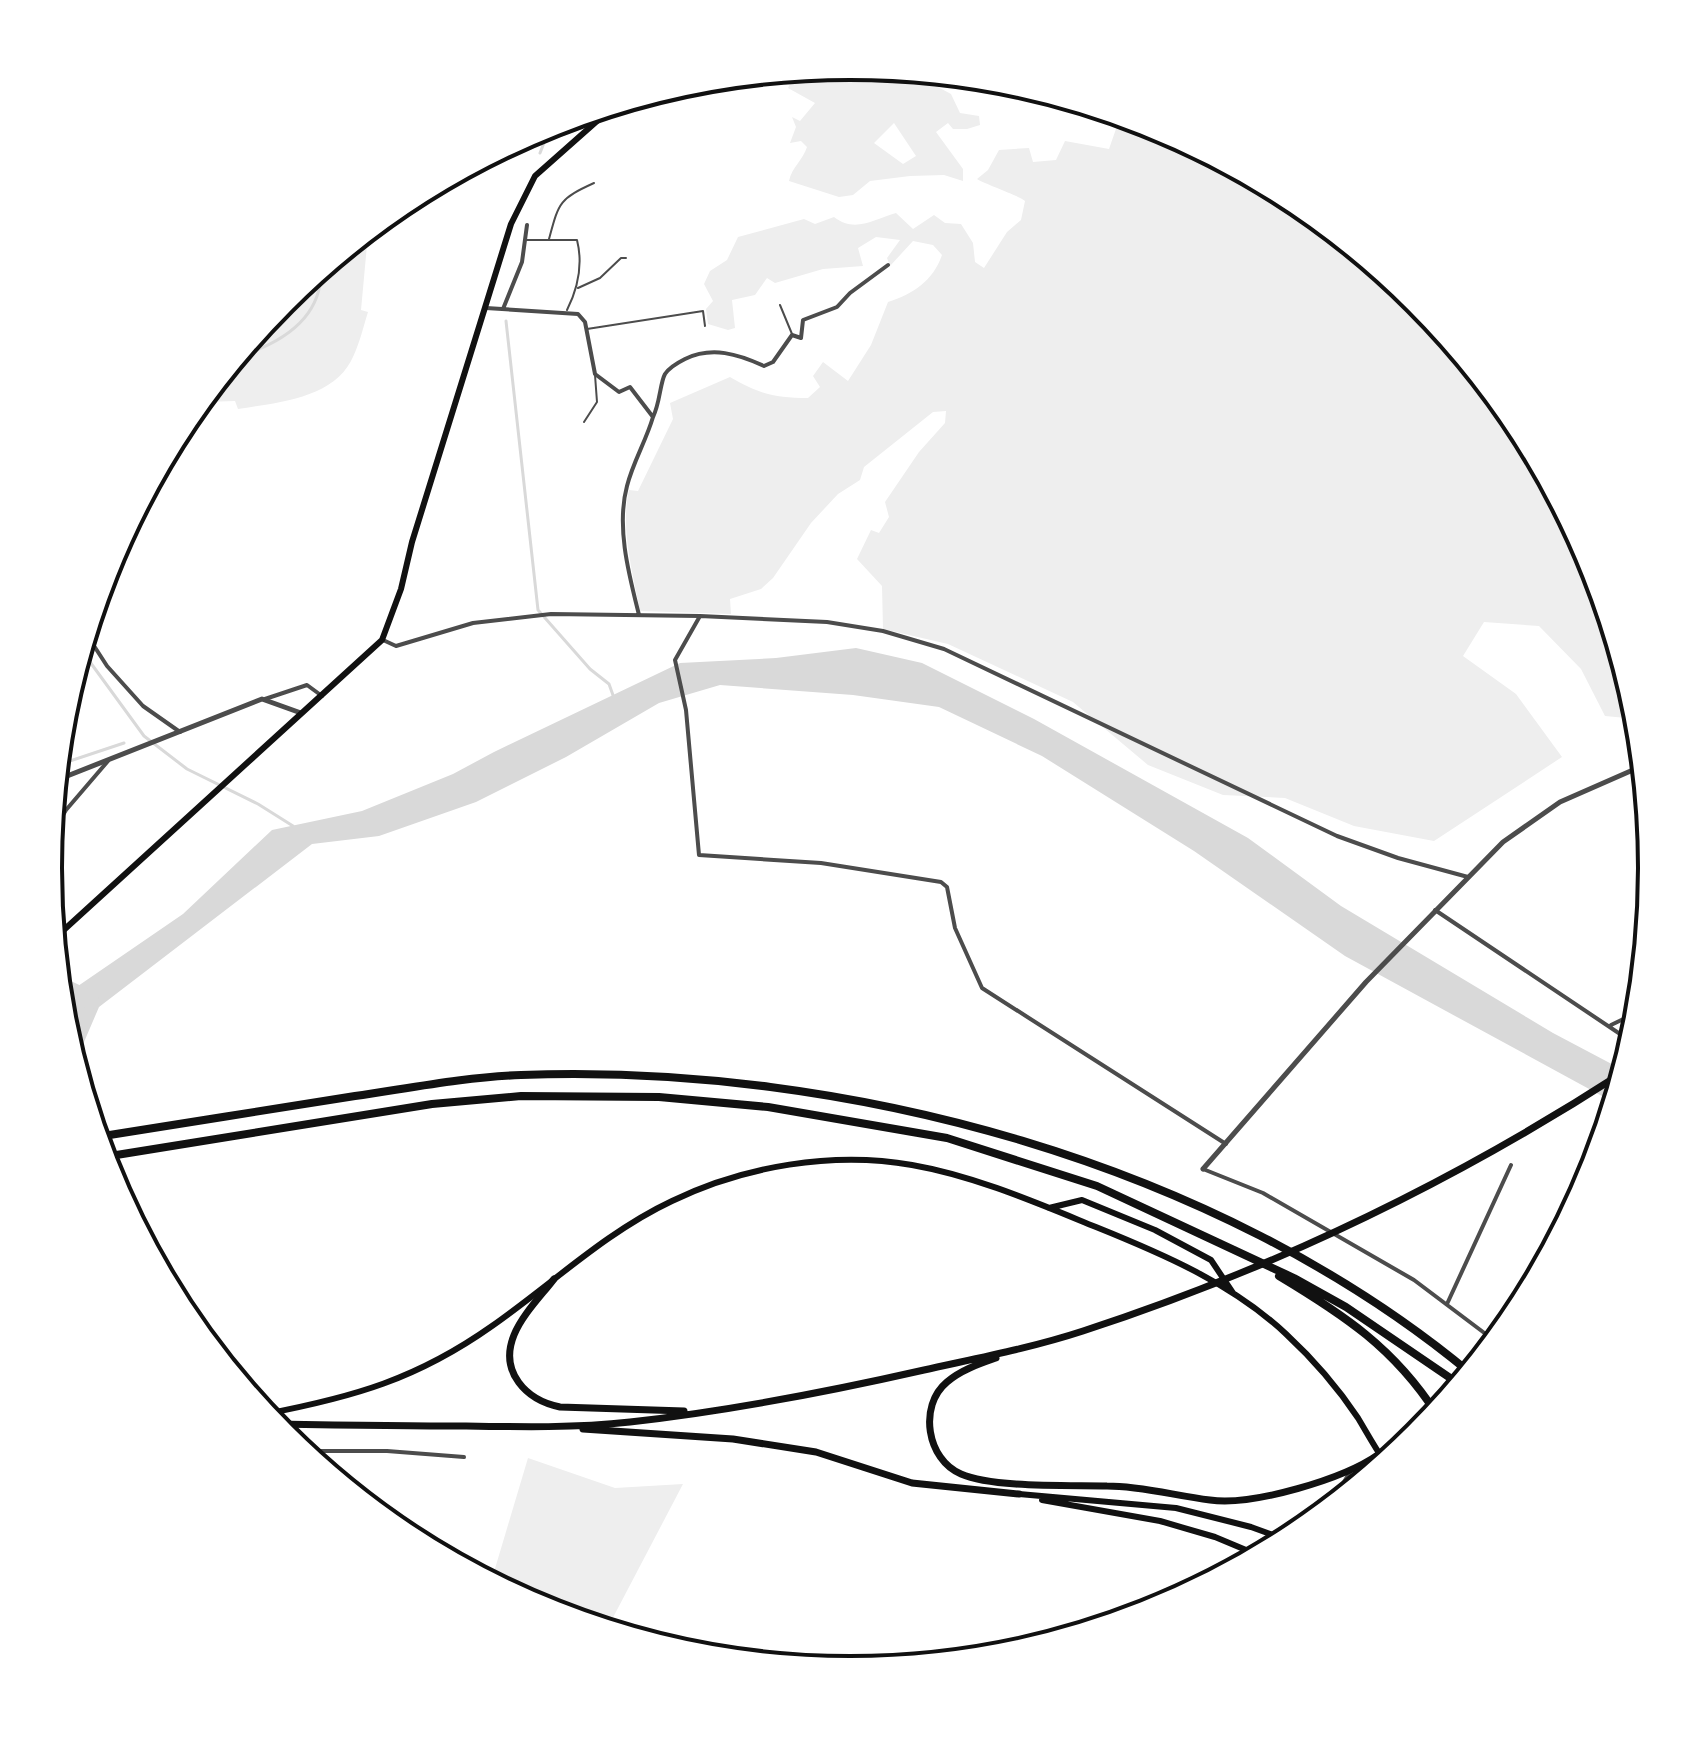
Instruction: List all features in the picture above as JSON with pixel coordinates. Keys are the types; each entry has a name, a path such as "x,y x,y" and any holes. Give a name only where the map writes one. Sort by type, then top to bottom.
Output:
{"highway":[{"path":"109,1135 418,1087 520,1075 669,1077 802,1092 940,1118 1066,1154 1173,1193 1315,1265 1393,1313 1461,1365"},
{"path":"116,1155 432,1104 521,1096 659,1097 768,1107 947,1138 1097,1186 1294,1278 1346,1307 1450,1378"},
{"path":"1247,1257 1346,1317 1389,1352 1428,1403"}],"main road":[{"path":"65,929 382,640 401,589 412,542 511,224 535,176 595,123"},
{"path":"1375,1456 1351,1470 1286,1492 1249,1499 1213,1501 1126,1487 985,1480 959,1474 941,1457 931,1440 929,1415 935,1397 945,1383 966,1369 1084,1331 1316,1239 1438,1181 1541,1125 1608,1082"},
{"path":"279,1411 325,1403 394,1382 439,1360 491,1327 635,1220 672,1201 722,1180 776,1168 824,1162 874,1161 944,1172 1049,1208 1155,1252 1235,1296 1286,1334 1331,1382 1378,1453"},
{"path":"1049,1208 1082,1200 1155,1230 1211,1260 1235,1296"},
{"path":"554,1279 514,1334 509,1350 514,1375 528,1395 543,1404 560,1407 710,1411"},
{"path":"549,1427 627,1422 790,1399 1022,1349"},
{"path":"291,1424 549,1427 733,1439 816,1452 912,1483 1176,1508 1271,1534"},
{"path":"1019,1494 1160,1521 1246,1550"}],"street":[{"path":"503,309 522,262 527,225"},
{"path":"639,615 624,540 624,500 627,484 660,401 665,375 677,363 698,353 729,352 764,366 773,362 792,335 801,338 803,320 837,307 850,293 888,265"},
{"path":"486,308 567,312 582,318 595,374 619,392 630,387 653,417"},
{"path":"382,640 396,646 473,623 551,614 827,622 883,631 944,649 1337,836 1398,858 1468,877"},
{"path":"700,616 675,660 684,701 699,855 821,863 941,882 947,887 955,928 982,988 1226,1144"},
{"path":"95,647 107,666 143,706 180,732"},
{"path":"68,776 262,699 307,685 322,696"},
{"path":"262,699 301,713"},
{"path":"64,813 110,759"},
{"path":"1485,1334 1414,1280 1263,1193 1203,1169 1366,982 1503,842 1560,802 1631,771"},
{"path":"1435,910 1620,1033"},
{"path":"1611,1025 1623,1019"},
{"path":"1447,1305 1511,1165"},
{"path":"319,1451 387,1451 464,1457"},
{"path":"1343,1483 1351,1470"}],"lane":[{"path":"549,240 556,211 563,200 594,183"},
{"path":"526,240 577,240 581,256 576,289 567,312"},
{"path":"576,289 600,278 621,258 626,258"},
{"path":"780,305 792,335"},
{"path":"586,329 703,311 705,326"},
{"path":"584,422 597,402 595,374"}],"shaded area":[{"path":"850,80 935,85 951,94 960,113 979,116 980,125 953,129 948,123 936,132 963,169 963,181 944,175 870,181 853,195 839,197 789,181 807,147 801,141 790,143 796,127 792,117 800,121 815,103 788,88 791,83","holes":["894,123 916,156 903,164 874,143"]},
{"path":"1117,127 1152,140 1244,186 1330,243 1407,311 1442,349 1505,431 1557,520 1596,615 1623,718 1605,716 1581,669 1539,626 1484,622 1463,656 1516,694 1562,757 1434,841 1354,826 1285,798 1223,795 1148,765 1073,702 948,644 883,629 882,586 857,559 871,530 879,533 889,517 885,502 919,452 945,423 946,411 933,412 864,467 860,480 838,494 811,523 773,578 761,589 730,599 731,614 640,611 628,551 626,520 629,490 638,491 673,419 670,403 730,377 768,394 808,398 820,387 813,376 823,362 848,381 871,345 888,302 906,295 928,279 942,255 933,245 913,241 890,266 887,258 900,240 876,237 858,248 863,266 823,269 775,283 767,278 755,295 732,300 735,328 728,330 708,324 706,309 713,301 704,284 710,271 727,260 738,237 804,219 815,224 834,217 857,225 896,213 913,229 934,215 945,223 961,224 973,243 975,262 984,268 1007,232 1021,220 1025,201 977,179 988,170 999,150 1029,148 1033,162 1056,160 1065,141 1109,149"},
{"path":"367,246 361,310 368,312 354,355 342,374 330,384 301,397 238,409 235,401 216,402 293,311"},
{"path":"856,648 922,663 1034,719 1248,838 1341,906 1553,1033 1613,1065 1604,1097 1345,956 1194,851 1042,756 939,707 853,695 720,685 659,703 566,757 476,802 379,836 312,844 99,1007 83,1045 73,997 78,986 183,914 272,830 362,811 453,774 680,663 776,658"},
{"path":"528,1458 615,1488 683,1484 612,1620 548,1597 494,1571"}],"waterway":[{"path":"540,153 544,142"},
{"path":"257,350 282,337 306,316 319,286"},
{"path":"506,321 538,610 590,669 609,684 614,698"},
{"path":"90,662 144,736 187,769 258,804 293,826"},
{"path":"70,761 124,743"},
{"path":"72,992 90,1000"}]}
